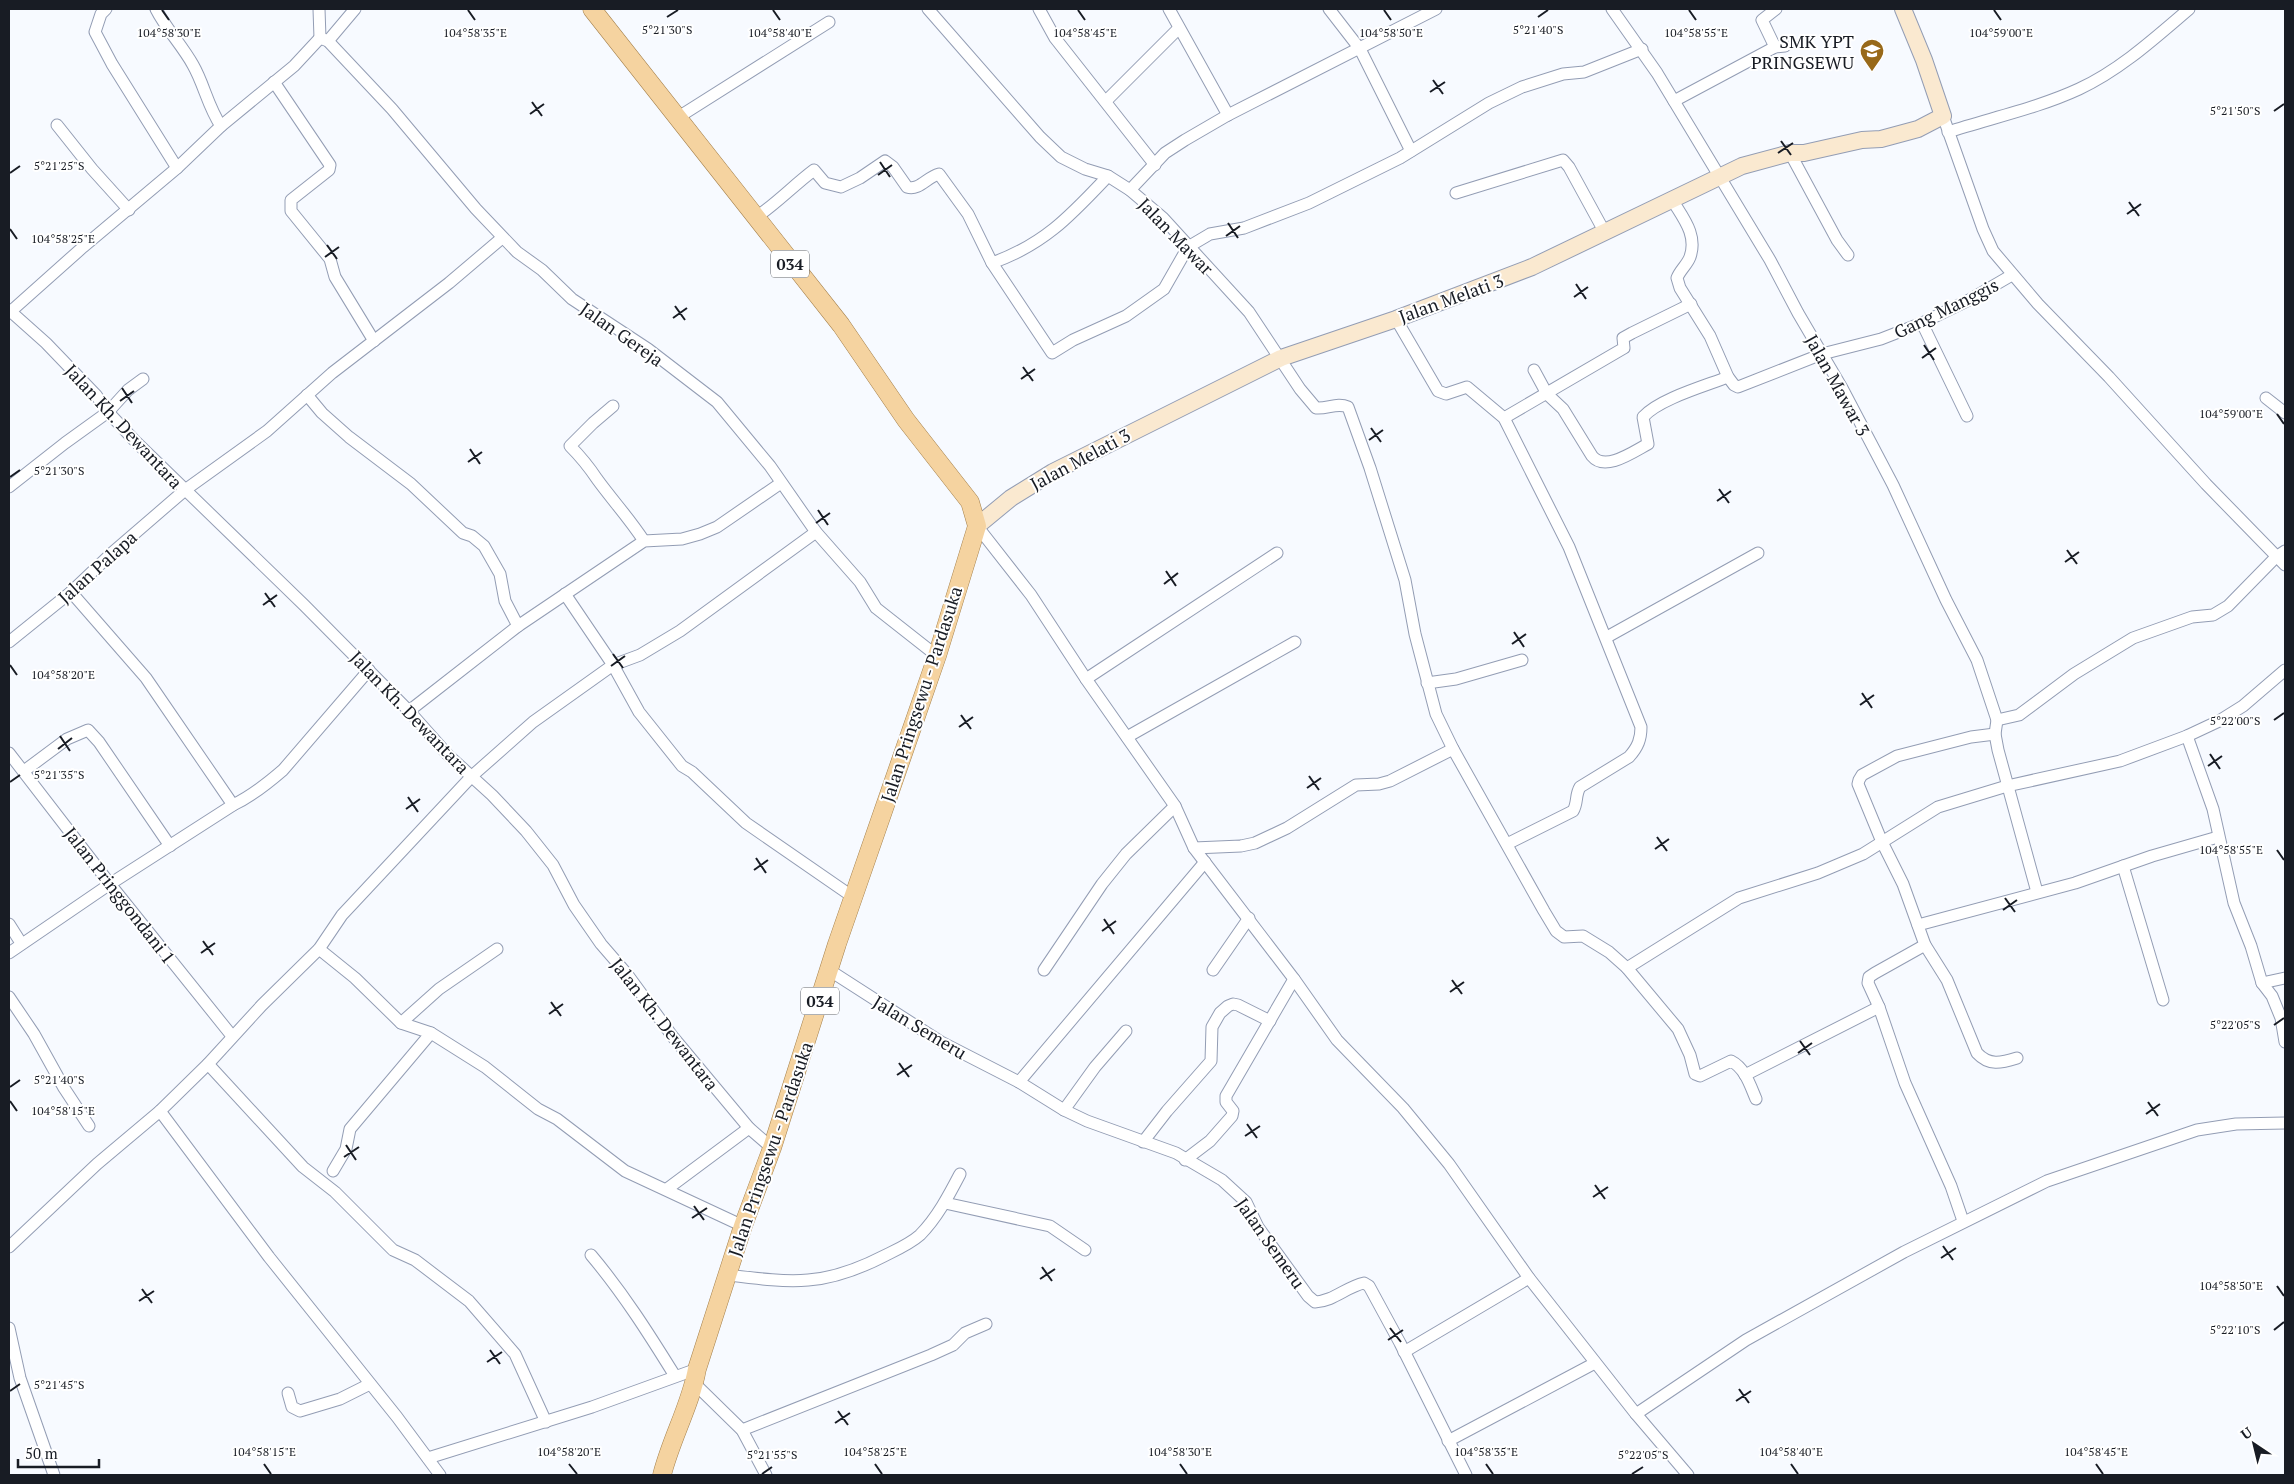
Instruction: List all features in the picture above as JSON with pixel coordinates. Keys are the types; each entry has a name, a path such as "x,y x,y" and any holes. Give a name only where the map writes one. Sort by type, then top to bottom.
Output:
{"main road":[{"name":"034","path":"592,9 841,325 906,420 970,502 977,526"},
{"name":"Jalan Pringsewu - Pardasuka","path":"662,1475 677,1426 696,1376 743,1226 772,1148 853,897 937,656 977,526"}],"street":[{"path":"106,9 96,24 95,32 112,64 177,168"},
{"path":"156,9 164,24 193,65 214,116 221,126"},
{"path":"319,9 324,40"},
{"path":"9,312 177,168 221,126 324,40 355,9"},
{"name":"Jalan Mawar","path":"928,9 1040,137 1061,157 1085,169 1108,176 1130,190 1163,218 1249,312 1300,389 1316,408 1327,409 1342,404 1351,411 1405,580 1427,684"},
{"path":"1039,9 1055,38 1155,165"},
{"path":"1169,9 1228,115"},
{"path":"1329,9 1360,49 1411,151"},
{"path":"1130,190 1165,152 1228,115 1360,49 1402,24 1436,9"},
{"name":"Jalan Mawar 3","path":"1612,9 1642,50 1770,260 1842,388 1904,508 1946,600 1977,660 1991,695 1997,720 1994,734 2037,892"},
{"path":"1674,101 1780,47 1762,20 1776,9"},
{"path":"1903,9 1924,60 1982,229 1993,251 2012,275 2282,558 2228,606 2213,615 2192,617 2133,638 2074,674 2019,715 1997,720"},
{"path":"1945,124 2053,100 2092,82 2147,46 2189,9"},
{"path":"677,118 829,22"},
{"path":"1106,101 1179,28"},
{"name":"Jalan Gereja","path":"324,40 392,109 502,238 517,252 542,270 572,299 648,349 717,402 770,466 816,532 860,582 876,608 937,656"},
{"path":"755,218 768,210 800,180 814,170 825,183 841,188 885,161 893,167 907,187 910,188 916,188 939,174 968,214 992,263 1052,353 1073,340 1126,316 1164,289 1188,247 1210,234 1244,228 1310,203 1411,151 1489,103 1522,87 1562,74 1589,70 1642,50"},
{"path":"274,82 330,165 329,170 310,183 291,200 291,211 330,259 335,277 374,341"},
{"name":"Jalan Melati 3","path":"977,526 1010,498 1053,472 1281,358 1396,319 1415,310 1516,274 1564,253 1671,198 1742,166 1790,153 1804,153 1853,142 1881,139 1945,124"},
{"path":"58,125 92,170 129,210"},
{"path":"1790,153 1837,240 1848,256"},
{"path":"1456,193 1563,160 1569,167 1604,231"},
{"path":"992,263 1011,256 1047,236 1108,176"},
{"path":"1534,370 1547,394 1563,409 1592,456 1597,462 1603,463 1628,455 1648,444 1643,417 1648,412 1680,396 1728,377 1710,336 1692,304 1680,288 1677,278 1689,260 1693,244 1691,232 1671,198"},
{"name":"Jalan Palapa","path":"9,642 71,592 112,553 185,490 266,430 502,238"},
{"name":"Gang Manggis","path":"1728,377 1738,387 1822,354 1881,339 1922,323 1969,300 2012,275"},
{"path":"1504,418 1624,348 1623,338 1692,304"},
{"name":"Jalan Kh. Dewantara","path":"9,312 46,343 96,395 108,412 369,670 448,755 509,813 553,865 574,905 601,944 626,974 678,1044 750,1128 772,1148"},
{"path":"1396,319 1438,391 1446,394 1467,387 1504,418 1569,547 1641,727 1641,738 1629,757 1580,787 1577,791 1576,805 1568,815 1507,844"},
{"path":"1922,323 1967,416"},
{"path":"9,487 64,442 108,412 128,390 143,379"},
{"path":"307,395 322,413 348,437 372,453 396,475 410,484 464,534 472,536 484,546 500,574 505,602 518,626"},
{"path":"2266,398 2285,413"},
{"path":"613,406 570,446 588,464 598,480 627,515 644,541"},
{"path":"409,712 518,626 644,541 682,539 717,527 781,483"},
{"path":"977,526 1031,595 1086,680 1175,806 1194,848 1294,979 1337,1040 1402,1108 1449,1164 1529,1278 1636,1414 1688,1475"},
{"path":"9,1247 97,1164 160,1111 208,1064 232,1036 318,949 342,915 472,776 533,722 613,665 640,655 680,631 816,532"},
{"path":"1086,680 1277,553"},
{"path":"1606,636 1758,553"},
{"path":"71,592 146,678 234,805"},
{"path":"565,594 613,665 639,712 682,766 692,772 746,823 853,897"},
{"path":"1127,737 1295,642"},
{"path":"1522,660 1456,679 1427,684 1436,714 1453,749 1556,930 1564,937 1583,936 1609,952 1627,968 1678,1030 1690,1055 1695,1074 1700,1076 1731,1061 1745,1075 1756,1099"},
{"path":"9,953 110,884 246,799 283,770 369,670"},
{"path":"1627,968 1739,898 1818,873 1863,854 1938,807 2007,786 2120,761 2187,736 2243,706 2285,670"},
{"path":"24,771 67,740 88,730 105,749 170,846"},
{"path":"1994,734 1971,737 1897,756 1862,775 1858,784 1882,842 1903,884 1925,945 1947,980 1977,1053 1986,1062 2001,1064 2017,1058"},
{"path":"2187,736 2213,809 2234,903 2252,946 2262,983 2272,996 2278,1011 2285,1042"},
{"path":"1194,848 1241,846 1255,843 1287,828 1356,785 1379,784 1390,781 1453,749"},
{"name":"Jalan Pringgondani 1","path":"9,753 110,884 232,1036"},
{"path":"1044,970 1102,884 1126,854 1175,806"},
{"path":"1918,925 2075,883 2122,866 2218,837"},
{"path":"1019,1082 1205,862"},
{"path":"2122,866 2163,1000"},
{"path":"1213,970 1248,918"},
{"path":"9,924 21,943"},
{"path":"1925,945 1869,977 1868,983 1879,1007 1914,1108 1951,1186 1963,1221"},
{"path":"318,949 355,978 400,1022 432,1033 484,1068 538,1109 557,1119 625,1171 743,1226"},
{"path":"400,1022 439,989 497,949"},
{"name":"Jalan Semeru","path":"830,970 941,1042 1019,1082 1064,1110 1143,1142 1176,1153 1222,1180 1246,1202 1258,1227 1308,1296 1315,1302 1326,1302 1356,1285 1364,1283 1369,1286 1466,1475"},
{"path":"2262,983 2285,978"},
{"path":"1185,1160 1210,1141 1232,1116 1233,1111 1226,1102 1226,1096 1294,979"},
{"path":"9,997 34,1034 64,1088 89,1126"},
{"path":"1143,1142 1167,1111 1211,1061 1212,1027 1220,1013 1233,1004 1270,1021"},
{"path":"1745,1075 1879,1007"},
{"path":"1064,1110 1095,1067 1126,1031"},
{"path":"333,1170 346,1149 350,1129 432,1033"},
{"path":"208,1064 303,1166 335,1192 393,1250 415,1260 469,1300 515,1354 546,1422"},
{"path":"160,1111 270,1257 440,1475"},
{"path":"1636,1414 1746,1340 1963,1221 2046,1181 2197,1130 2236,1124 2285,1123"},
{"path":"667,1189 750,1128"},
{"path":"728,1275 784,1282 820,1280 861,1268 920,1235 945,1203 960,1174"},
{"path":"945,1203 1050,1226 1085,1250"},
{"path":"591,1255 609,1276 640,1320 675,1376"},
{"path":"1404,1352 1529,1278"},
{"path":"742,1430 931,1355 952,1345 965,1333 986,1324"},
{"path":"9,1328 20,1378 54,1475"},
{"path":"1448,1441 1595,1363"},
{"path":"428,1458 592,1408 675,1376 696,1376 742,1430 766,1475"},
{"path":"288,1393 292,1408 300,1411 340,1399 370,1384"}],"place":[{"name":"SMK YPT PRINGSEWU","path":"1872,72"}]}
